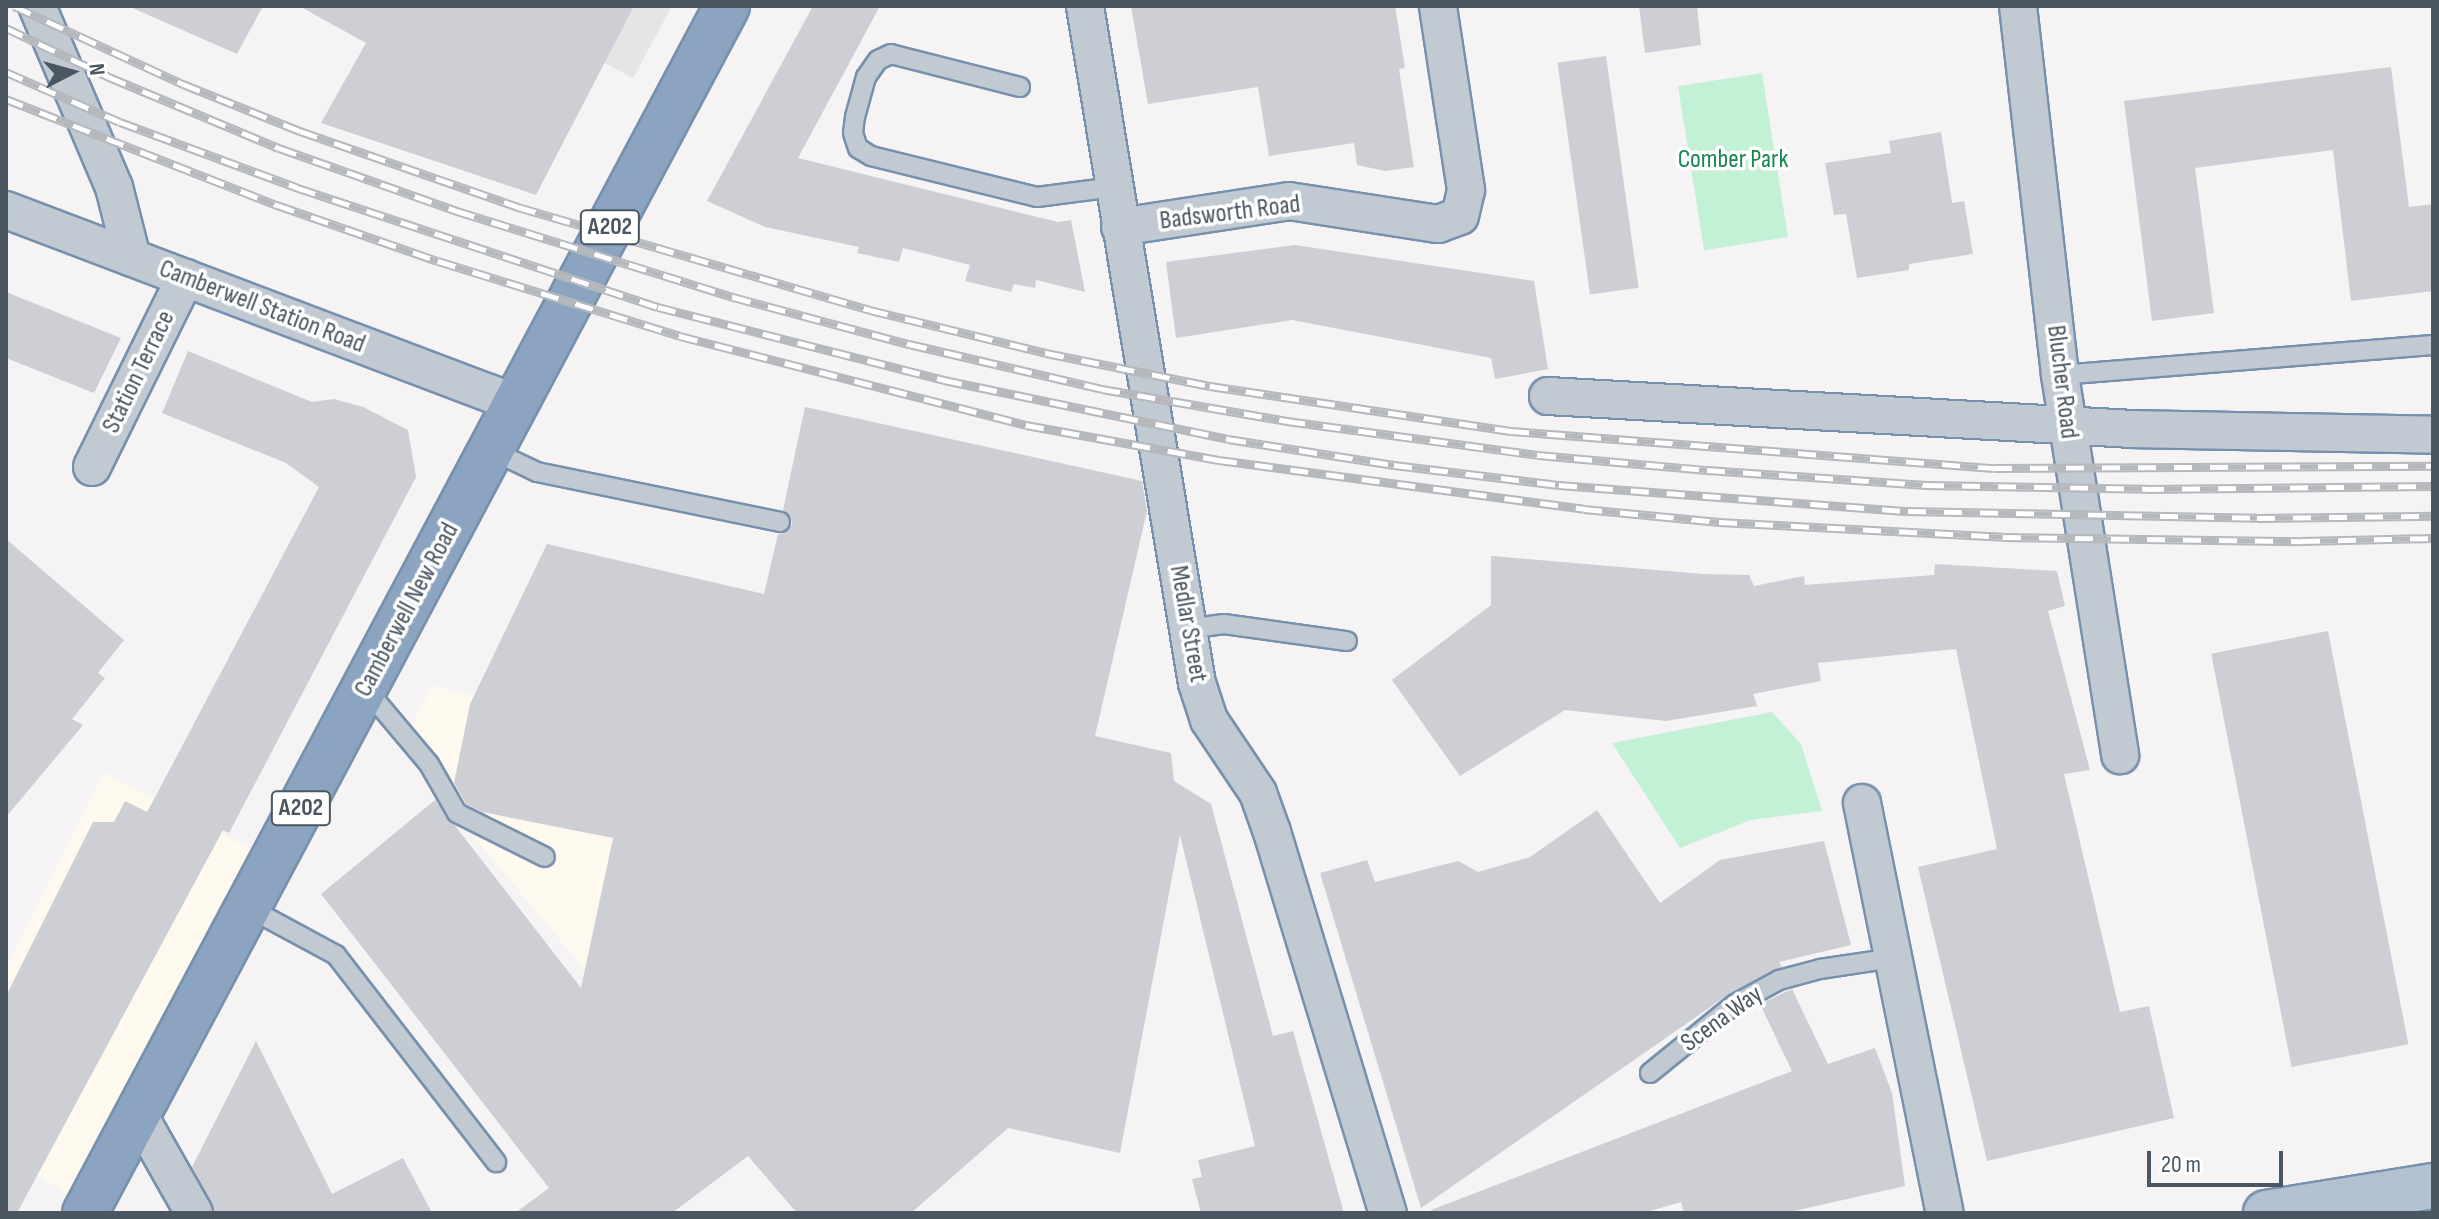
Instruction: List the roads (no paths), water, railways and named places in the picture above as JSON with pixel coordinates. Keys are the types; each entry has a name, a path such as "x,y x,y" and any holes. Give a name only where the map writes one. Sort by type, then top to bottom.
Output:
{"highway":[{"name":"Camberwell New Road","path":"85,1213 727,6"}],"main road":[{"path":"2266,1213 2433,1186"}],"street":[{"path":"37,6 114,187 132,258"},
{"name":"Medlar Street","path":"1085,6 1197,683 1209,720 1258,793 1388,1213"},
{"name":"Badsworth Road","path":"1120,227 1289,201 1438,224 1460,216 1466,190 1438,6"},
{"name":"Blucher Road","path":"2018,6 2060,375 2120,755"},
{"name":"Camberwell Station Road","path":"6,210 518,404"},
{"name":"Station Terrace","path":"92,467 185,278"},
{"path":"1548,396 2133,429 2433,435"},
{"path":"1862,803 1945,1213"},
{"path":"138,1114 194,1213"}],"lane":[{"path":"1020,87 891,54 878,60 866,77 853,133 858,148 871,156 1037,197 1114,187"},
{"path":"2060,375 2433,345"},
{"path":"493,451 537,472 780,522"},
{"path":"1188,629 1224,624 1347,641"},
{"path":"365,688 429,764 457,813 545,857"},
{"path":"249,908 336,955 496,1162"},
{"name":"Scena Way","path":"1650,1073 1735,1004 1779,980 1820,969 1894,958"}],"railway":[{"path":"14,6 183,84 300,131 518,207 870,310 1046,353 1210,386 1511,431 1994,468 2433,466"},
{"path":"6,28 109,77 279,148 457,211 733,297 909,344 1102,389 1287,421 1538,455 1707,470 1926,485 2146,489 2433,486"},
{"path":"6,72 120,122 298,188 658,307 944,380 1228,439 1394,465 1559,485 1908,511 2257,518 2433,516"},
{"path":"6,99 277,205 438,261 680,336 1026,425 1219,460 1584,509 1719,522 2003,537 2302,541 2433,538"}],"park label":[{"name":"Comber Park","path":"1733,160"}]}
